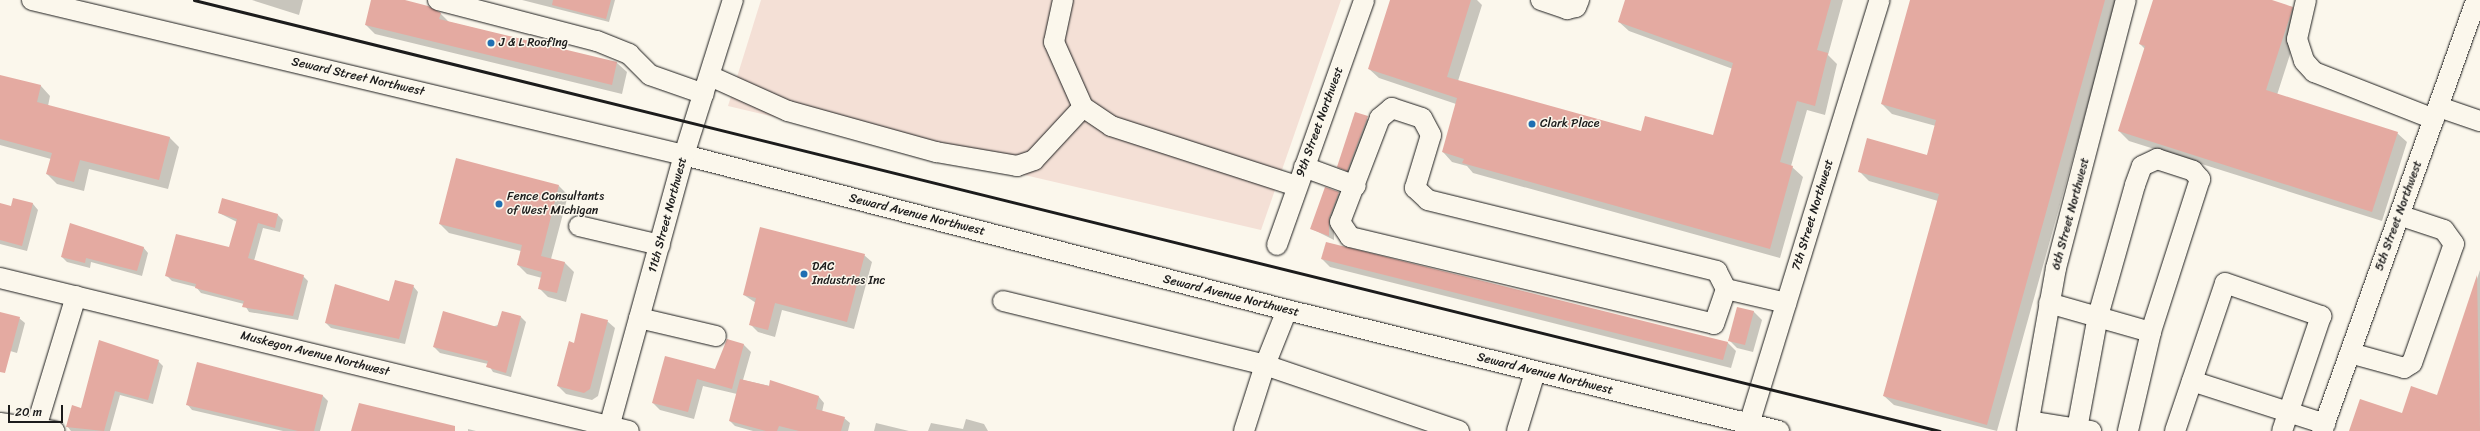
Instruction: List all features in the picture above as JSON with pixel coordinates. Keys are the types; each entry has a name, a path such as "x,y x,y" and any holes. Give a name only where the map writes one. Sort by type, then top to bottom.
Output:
{"street":[{"name":"Seward Street Northwest","path":"32,0 684,155"},
{"path":"438,0 597,41 629,54 650,75 707,85 788,111 936,152 1017,166 1034,160 1083,107"},
{"name":"11th Street Northwest","path":"608,429 684,155 733,0"},
{"path":"1063,0 1054,42 1083,107 1111,126 1297,186"},
{"name":"9th Street Northwest","path":"1277,245 1364,0"},
{"path":"1541,0 1568,9 1576,7 1579,0"},
{"name":"7th Street Northwest","path":"1748,428 1880,0"},
{"name":"6th Street Northwest","path":"2028,426 2049,303 2126,0"},
{"path":"2306,0 2297,39 2304,61 2314,72 2436,113 2480,121"},
{"name":"5th Street Northwest","path":"2324,427 2476,0"},
{"path":"1392,108 1422,118 1432,135 1415,188 1428,200 1717,271 1726,289 1714,324 1350,236 1340,222 1356,186 1380,118 1392,108"},
{"name":"Seward Avenue Northwest","path":"684,155 1287,310 1535,372 1748,428 1779,431"},
{"path":"2028,426 2084,430 2098,316 2135,185 2142,166 2157,159 2194,171 2200,180 2151,332 2128,431"},
{"path":"1304,167 1356,186"},
{"path":"2350,353 2404,368 2412,363 2449,259 2454,244 2444,230 2399,215"},
{"path":"579,226 660,245"},
{"name":"Muskegon Avenue Northwest","path":"0,278 608,429 629,431"},
{"path":"2175,431 2225,284 2321,316 2282,431"},
{"path":"1726,289 1786,303"},
{"path":"0,423 42,429 76,296"},
{"path":"1003,301 1265,365 1459,431"},
{"path":"2049,303 2151,332"},
{"path":"1244,431 1265,365 1287,310"},
{"path":"639,318 716,336"},
{"path":"1517,431 1535,372"},
{"path":"2192,381 2288,412 2324,427"}],"shaded area":[{"path":"761,0 1341,0 1261,230 728,106"}],"building":[{"name":"J & L Roofing","path":"371,0 405,0 428,6 441,13 439,19 617,62 612,85 365,25"},
{"path":"553,0 611,0 606,19 552,5"},
{"name":"Clark Place","path":"1390,0 1471,0 1447,77 1641,131 1645,116 1713,135 1733,63 1618,22 1625,0 1831,0 1817,50 1828,53 1815,106 1797,101 1780,162 1793,166 1770,249 1462,163 1464,159 1442,152 1457,98 1368,69"},
{"path":"1910,0 2105,0 1987,425 1883,396 1939,194 1858,172 1867,138 1927,155 1936,120 1881,104"},
{"path":"2153,0 2272,0 2293,7 2266,90 2398,132 2372,212 2118,131 2145,46 2139,44"},
{"path":"0,75 41,85 37,102 170,137 159,180 80,160 74,182 46,174 52,153 0,139"},
{"path":"1355,112 1368,116 1347,171 1337,167"},
{"name":"Fence Consultants of West Michigan","path":"456,158 559,185 541,256 565,262 557,293 538,289 542,272 517,265 522,245 439,224"},
{"path":"1325,187 1339,192 1329,218 1329,236 1310,229"},
{"path":"13,198 33,203 22,246 0,240 0,203 11,206"},
{"path":"222,198 278,214 275,228 258,223 248,258 304,275 293,316 242,307 244,301 195,288 196,284 165,276 176,234 229,247 237,219 218,213"},
{"path":"70,223 144,247 137,271 86,258 85,263 61,257"},
{"name":"DAC Industries Inc","path":"760,227 865,254 847,322 775,303 768,330 749,325 756,298 743,295"},
{"path":"1326,242 1728,342 1723,360 1321,259"},
{"path":"2477,275 2480,431 2349,431 2360,399 2402,413 2411,386 2437,395"},
{"path":"395,280 414,285 399,339 325,323 335,284 389,301"},
{"path":"1737,307 1754,311 1745,345 1728,341"},
{"path":"443,311 497,327 502,311 521,316 506,373 486,367 488,361 433,347"},
{"path":"0,312 20,317 5,373 0,372"},
{"path":"581,313 608,320 590,389 584,393 557,386 569,341 574,343"},
{"path":"727,339 744,344 732,389 697,379 688,412 652,403 665,356 715,369"},
{"path":"99,340 159,360 148,400 115,391 104,431 66,427 72,405 81,408"},
{"path":"197,362 323,395 314,431 298,431 186,405"},
{"path":"740,379 769,386 770,380 819,396 816,409 845,417 841,431 799,431 779,426 777,431 766,431 729,421"},
{"path":"359,403 455,426 455,431 351,431"}],"railway":[{"path":"194,0 1940,431"}],"place":[{"name":"J & L Roofing","path":"491,43"},
{"name":"Clark Place","path":"1532,124"},
{"name":"Fence Consultants of West Michigan","path":"499,204"},
{"name":"DAC Industries Inc","path":"804,274"}]}
